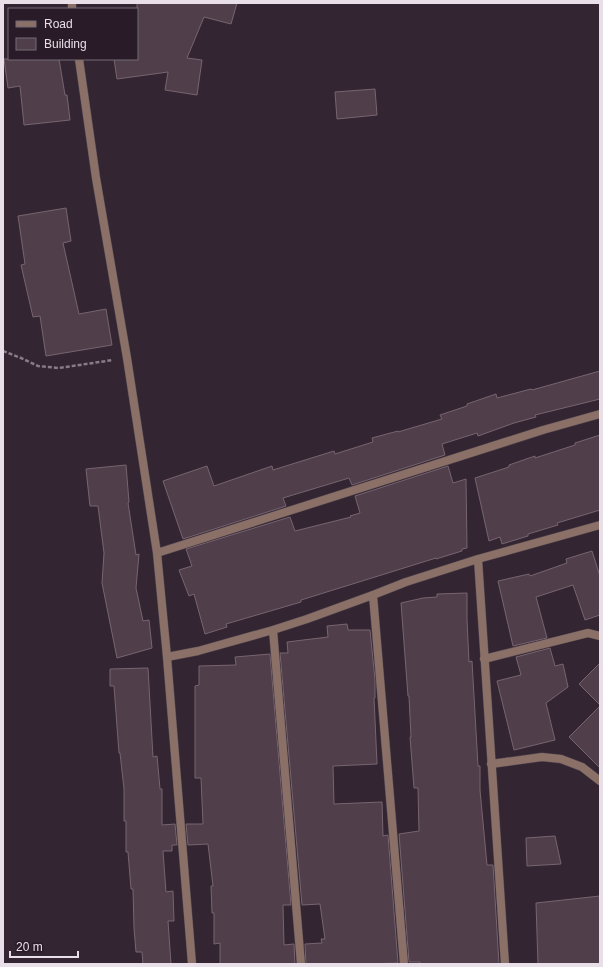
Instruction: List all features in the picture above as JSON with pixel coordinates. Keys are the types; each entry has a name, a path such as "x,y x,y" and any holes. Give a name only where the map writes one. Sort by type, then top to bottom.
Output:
{"street":[{"path":"80,60 96,178 127,358 157,553 192,964"},
{"path":"157,553 543,430 600,414"},
{"path":"166,657 198,651 273,630 308,619 406,582 478,559 600,525"},
{"path":"478,559 505,964"},
{"path":"373,595 404,964"},
{"path":"273,630 301,964"},
{"path":"484,659 588,634 600,636"},
{"path":"491,764 542,758 561,759 582,767 600,781"}],"path":[{"path":"3,351 38,366 59,368 127,358"}],"building":[{"path":"137,3 237,3 231,24 204,17 187,58 202,60 197,95 165,90 168,72 117,79 114,60 138,60"},
{"path":"4,59 59,60 65,95 67,95 70,120 24,125 20,86 8,88"},
{"path":"375,89 377,115 337,119 335,92"},
{"path":"66,208 71,241 63,243 79,314 106,309 112,345 46,356 40,316 33,317 21,265 25,264 18,216"},
{"path":"600,371 600,399 535,415 536,417 478,436 477,433 442,444 445,455 352,485 349,478 283,498 286,506 183,539 163,481 207,466 214,486 272,466 273,470 334,451 335,454 373,442 372,438 442,419 440,415 496,394 497,398"},
{"path":"600,435 600,510 557,523 558,525 502,544 500,537 489,541 475,478 509,467 509,465 535,456 535,458 575,445 575,443"},
{"path":"126,465 128,503 136,555 139,554 136,588 143,621 149,620 152,648 117,658 102,583 104,553 98,506 90,506 86,469"},
{"path":"448,466 453,483 466,479 467,548 462,549 462,551 301,600 301,602 226,624 227,627 205,634 194,594 189,596 179,570 192,566 186,549 290,517 295,531 351,517 350,516 360,513 355,496"},
{"path":"592,551 600,576 600,615 585,620 573,585 536,597 547,638 513,646 498,581 529,574 530,576 567,563 566,559"},
{"path":"467,593 469,662 472,661 478,766 480,766 480,790 487,865 493,865 499,964 420,964 420,962 409,962 399,834 419,831 418,788 414,788 410,737 409,696 401,603 423,598 437,597 437,594"},
{"path":"347,624 348,630 370,630 375,680 374,698 377,764 333,766 334,804 382,802 383,836 388,835 398,963 306,964 305,944 322,943 321,939 325,939 320,904 302,905 280,653 288,653 287,642 328,637 327,626"},
{"path":"550,648 555,666 563,664 568,687 546,703 555,740 514,750 497,681 521,675 516,657"},
{"path":"270,654 291,905 283,905 284,945 294,944 295,964 220,964 220,943 214,944 214,913 212,913 211,886 213,886 208,844 188,845 186,824 203,824 201,778 195,778 195,686 199,685 199,666 236,665 235,657"},
{"path":"600,663 600,705 579,684"},
{"path":"148,668 153,757 157,756 160,789 162,789 162,825 175,824 177,845 172,845 172,851 163,851 166,892 173,891 174,921 168,921 171,964 143,964 142,952 136,952 133,889 131,889 128,852 126,852 124,789 119,753 114,686 110,686 110,669"},
{"path":"600,706 600,768 569,737"},
{"path":"555,836 561,864 527,866 526,838"},
{"path":"600,896 600,964 538,964 536,903"}]}
